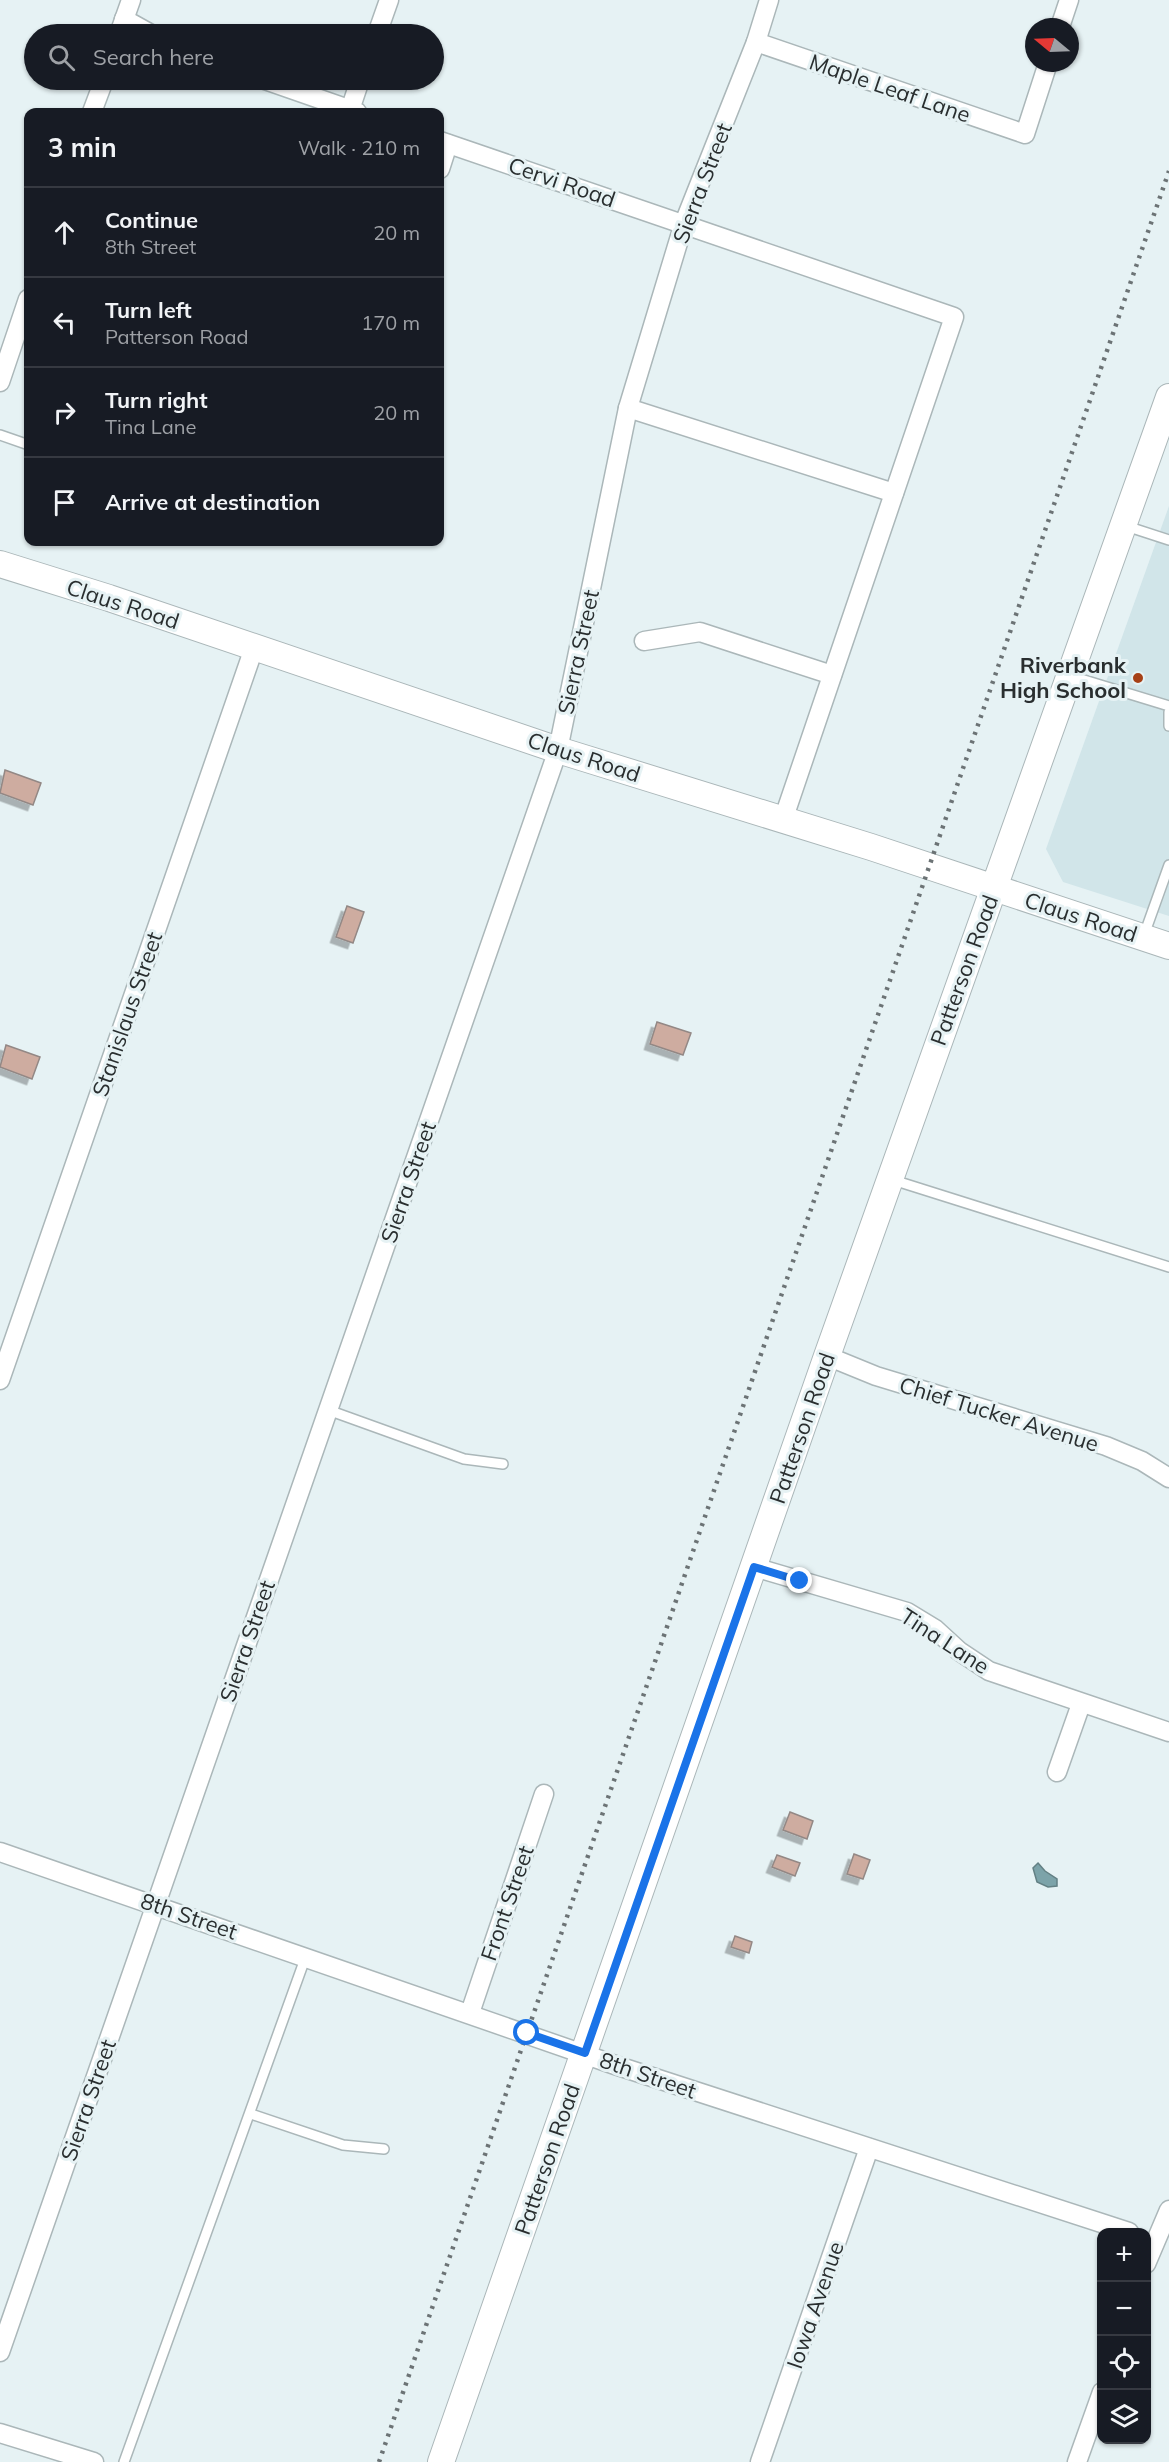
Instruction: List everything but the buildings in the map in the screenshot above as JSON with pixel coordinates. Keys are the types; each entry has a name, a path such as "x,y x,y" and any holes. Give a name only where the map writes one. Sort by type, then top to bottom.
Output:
{"main road":[{"name":"Patterson Road","path":"441,2462 827,1356 1169,397"},
{"name":"Claus Road","path":"0,564 558,750 783,820 1169,946"}],"street":[{"path":"123,24 131,0"},
{"path":"381,24 389,0"},
{"name":"Sierra Street","path":"0,2352 558,750 628,408 684,223 756,42 769,0"},
{"path":"1063,18 1069,0"},
{"name":"Maple Leaf Lane","path":"756,42 1025,134 1045,72"},
{"path":"94,108 100,90"},
{"path":"293,90 344,108"},
{"path":"354,108 358,90"},
{"name":"Cervi Road","path":"444,143 954,317 894,493"},
{"path":"0,382 24,310"},
{"path":"628,408 894,493 783,820"},
{"path":"644,641 700,632 832,675"},
{"name":"Stanislaus Street","path":"0,1380 254,648"},
{"name":"Chief Tucker Avenue","path":"827,1356 876,1376 1106,1446 1142,1461 1169,1478"},
{"name":"Tina Lane","path":"754,1567 907,1612 935,1629 959,1651 989,1671 1169,1732"},
{"path":"1057,1772 1081,1704"},
{"name":"Front Street","path":"470,2013 544,1794"},
{"name":"8th Street","path":"1,1857 156,1904 615,2065 1117,2228"},
{"name":"Iowa Avenue","path":"760,2462 869,2148"},
{"path":"1157,2242 1169,2211"},
{"path":"1077,2462 1097,2404"},
{"path":"0,2433 94,2462"}],"lane":[{"path":"0,435 24,443"},
{"path":"1124,525 1169,540"},
{"path":"1070,676 1169,706"},
{"path":"1169,712 1169,726"},
{"path":"1143,937 1167,877 1169,865"},
{"path":"891,1179 1169,1266"},
{"path":"328,1410 464,1458 503,1464"},
{"path":"124,2462 306,1956"},
{"path":"251,2114 343,2145 384,2149"}],"shaded area":[{"name":"Riverbank High School","path":"1169,506 1169,916 1063,882 1046,849"}],"water":[{"path":"1038,1863 1057,1879 1057,1886 1048,1887 1037,1882 1033,1868"}],"railway":[{"path":"379,2462 1169,171"}],"place":[{"name":"Riverbank High School","path":"1138,678"}],"route":[{"path":"527,2033 585,2053 754,1567 800,1581"}]}
